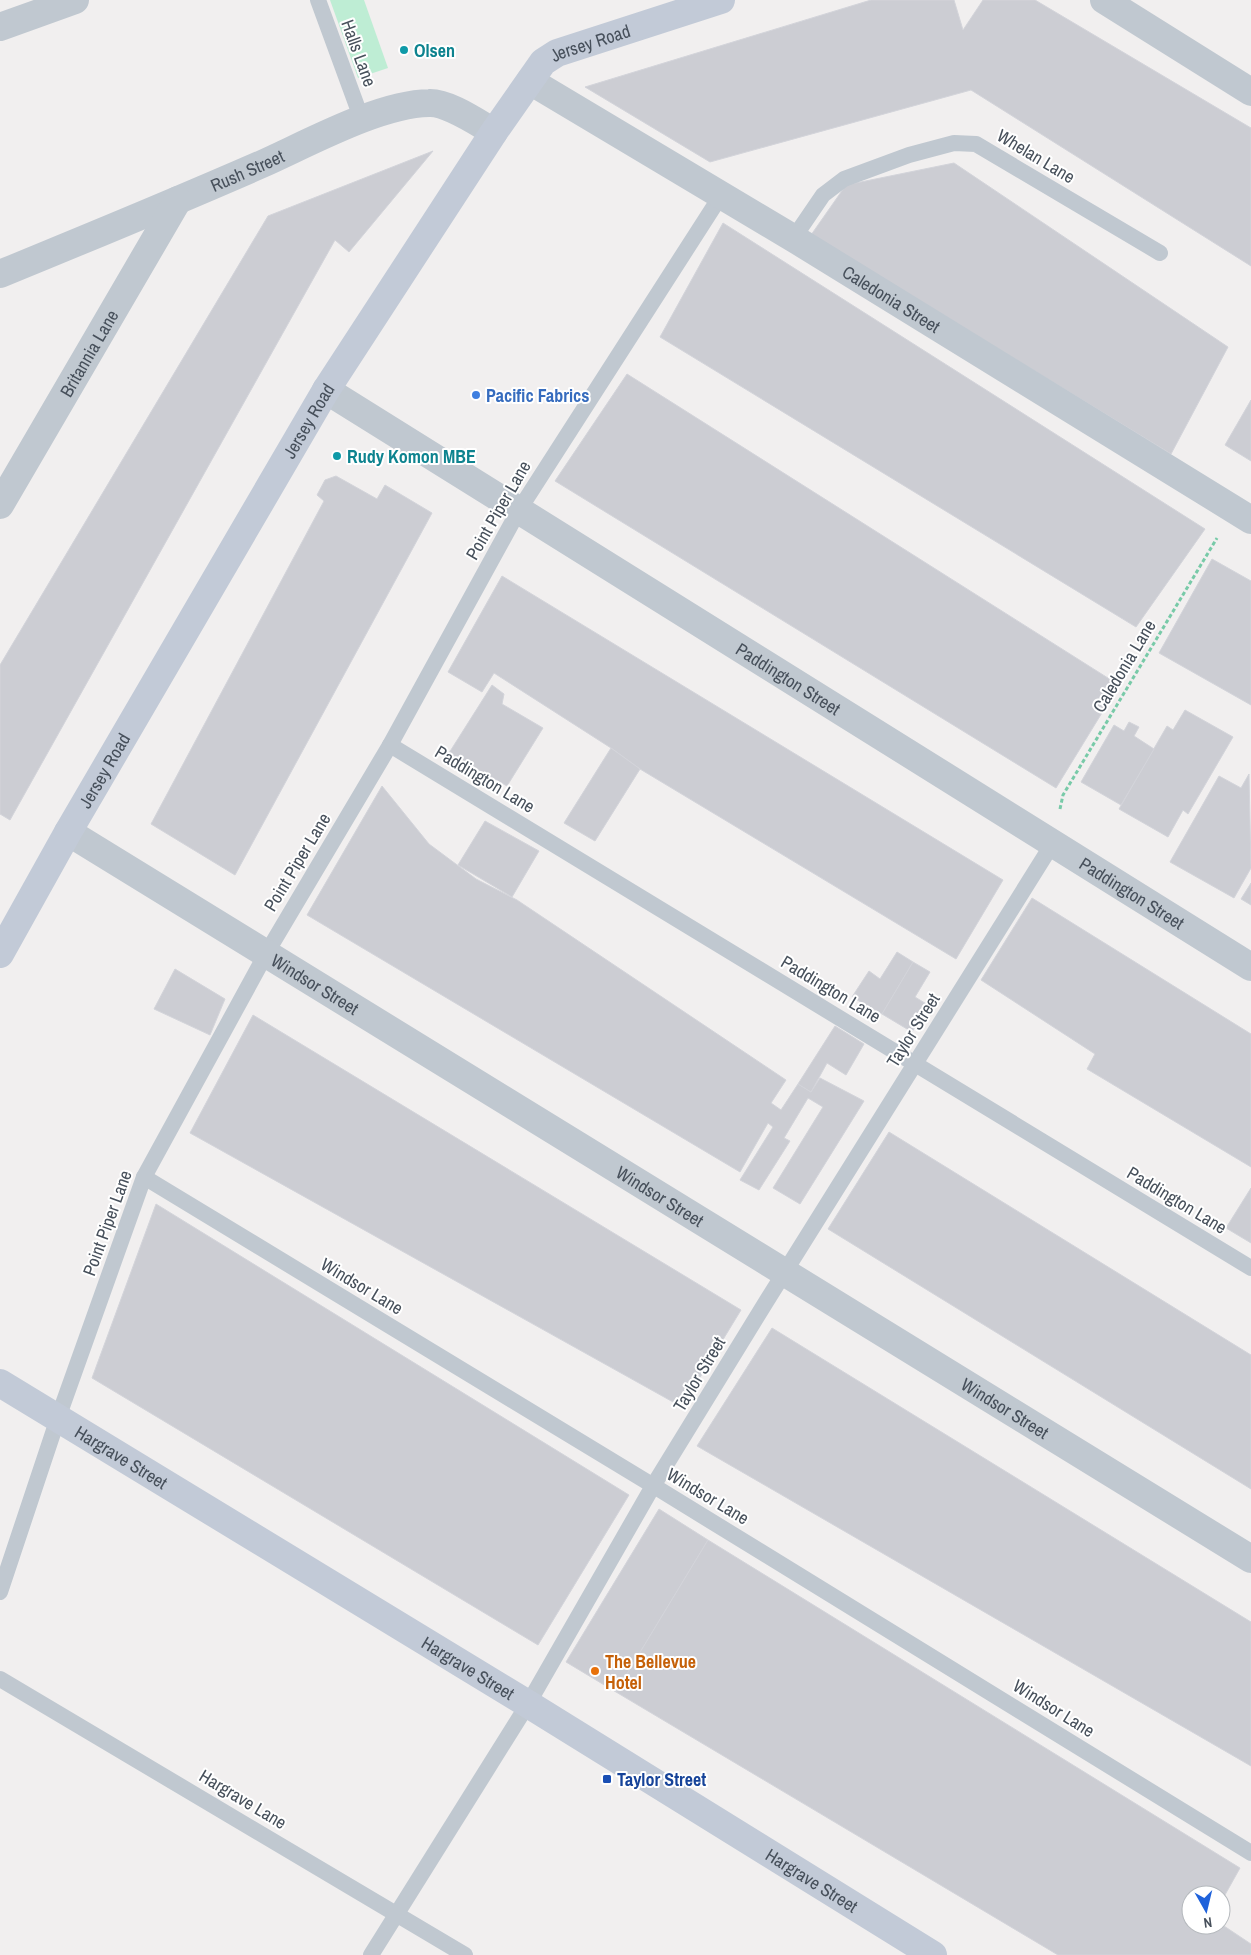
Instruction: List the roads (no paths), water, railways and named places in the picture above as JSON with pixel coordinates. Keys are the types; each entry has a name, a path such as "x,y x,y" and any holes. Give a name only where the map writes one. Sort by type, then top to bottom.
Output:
{"street":[{"path":"0,27 75,0"},
{"name":"Jersey Road","path":"0,954 68,832 326,390 494,132 544,62 557,53 721,0"},
{"path":"1104,0 1251,92"},
{"name":"Caledonia Street","path":"530,82 793,239 1242,515"},
{"name":"Rush Street","path":"0,274 178,200 362,120 407,105 432,103 466,115 494,132"},
{"name":"Britannia Lane","path":"0,505 178,200"},
{"name":"Paddington Street","path":"326,390 1251,967"},
{"name":"Windsor Street","path":"68,832 1251,1559"},
{"name":"Hargrave Street","path":"0,1384 528,1704 934,1955"}],"lane":[{"name":"Halls Lane","path":"318,0 362,120"},
{"name":"Whelan Lane","path":"793,239 823,195 844,179 909,155 954,143 976,144 1160,253"},
{"name":"Point Piper Lane","path":"0,1592 58,1418 144,1177 266,954 390,745 519,510 720,197"},
{"name":"Paddington Lane","path":"390,745 1251,1268"},
{"name":"Taylor Street","path":"370,1955 528,1704 653,1486 1053,843"},
{"name":"Windsor Lane","path":"144,1177 1251,1852"},
{"name":"Hargrave Lane","path":"0,1679 465,1955"}],"place":[{"name":"Olsen","path":"404,50"},
{"name":"Pacific Fabrics","path":"476,395"},
{"name":"Rudy Komon MBE","path":"337,456"},
{"name":"The Bellevue Hotel","path":"595,1671"},
{"name":"Taylor Street","path":"607,1779"}]}
